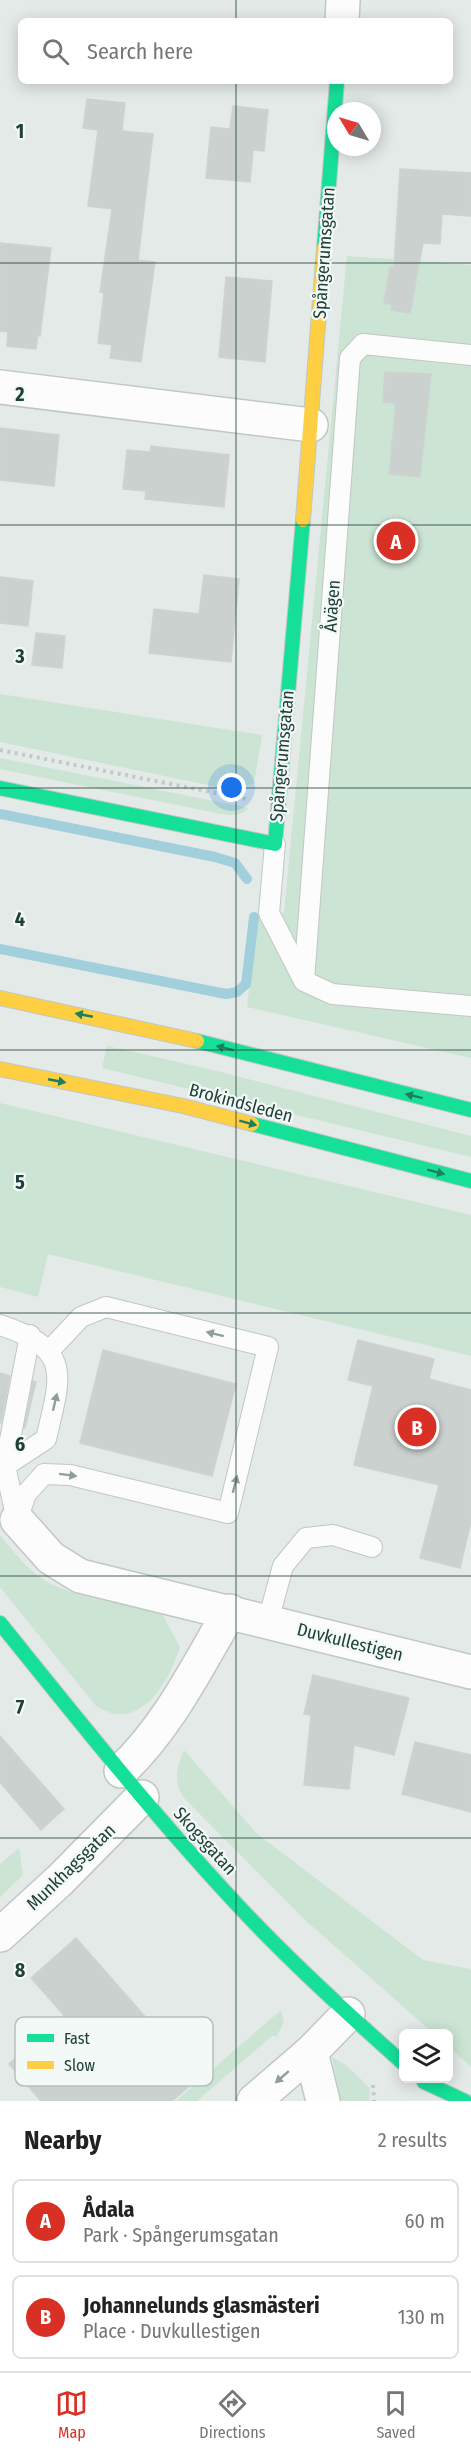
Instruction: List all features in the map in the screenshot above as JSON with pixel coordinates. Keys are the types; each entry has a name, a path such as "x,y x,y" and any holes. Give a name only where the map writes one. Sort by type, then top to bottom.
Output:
{"street":[{"path":"342,18 343,0"},
{"name":"Spångerumsgatan","path":"0,788 275,844 311,425 337,84"},
{"path":"0,387 311,425"},
{"path":"0,998 142,1027 471,1110"},
{"name":"Brokindsleden","path":"0,1069 183,1106 471,1181"},
{"name":"Duvkullestigen","path":"8,1511 51,1558 80,1576 471,1672"},
{"path":"121,1771 140,1753 166,1718 230,1611"},
{"name":"Skogsgatan","path":"0,1623 142,1797 244,1912 348,2014 399,2060"},
{"name":"Munkhagsgatan","path":"0,1935 60,1880 142,1797"},
{"path":"254,2101 310,2052 348,2014"},
{"path":"310,2052 323,2101"},
{"path":"424,2083 437,2101"},
{"path":"428,2083 465,2101"}],"lane":[{"name":"Åvägen","path":"304,981 350,358 363,344 471,355"},
{"path":"275,844 269,912 304,981 332,994 471,1005"},
{"path":"8,1511 44,1474 70,1474 228,1514 268,1347 106,1307 81,1317 50,1350"},
{"path":"0,1325 30,1335 50,1350 60,1381 46,1439 2,1464"},
{"path":"8,1511 2,1464 30,1335"},
{"path":"268,1621 283,1566 306,1538 333,1534 372,1547"}],"path":[{"path":"0,750 277,805"},
{"path":"374,2101 375,2086"}],"green space":[{"path":"347,256 471,265 471,1058 247,1007 258,912 284,913"},
{"path":"0,694 262,735 254,783 237,791 0,742"},
{"path":"0,758 249,808 238,814 216,813 0,769"},
{"path":"107,1046 209,1069 471,1136 471,1157 102,1068"},
{"path":"0,1103 471,1215 471,1356 48,1254 38,1297 0,1287"},
{"path":"0,1535 29,1568 53,1585 99,1600 161,1612 180,1647 168,1676 150,1701 126,1714 111,1713 96,1706 0,1587"},
{"path":"184,1750 256,1833 423,1960 471,1969 471,2067 453,2051 453,2029 428,2029 304,1919 183,1797 177,1780 179,1762"},
{"path":"19,1848 23,1875 0,1897 0,1864"},
{"path":"281,2010 284,2022 276,2037 273,2035 197,2101 176,2101 193,2086 213,2086 213,2069"},
{"path":"332,2057 346,2065 370,2088 369,2101 341,2101"}],"building":[{"path":"87,99 125,103 122,131 153,134 138,260 155,262 141,362 110,358 112,345 98,343 104,293 100,292 112,209 88,206 98,130 83,128"},
{"path":"233,106 268,110 264,151 253,150 250,182 206,178 211,127 230,129"},
{"path":"400,169 471,173 471,216 442,214 440,244 423,243 410,313 391,310 392,304 384,303 390,267 394,268"},
{"path":"0,243 51,248 40,336 38,335 36,349 7,346 8,332 0,331"},
{"path":"226,277 272,281 265,362 219,357"},
{"path":"385,372 431,374 420,477 389,474 396,403 383,402"},
{"path":"0,428 59,435 54,486 0,480"},
{"path":"151,446 229,455 224,507 145,499 146,491 123,489 127,450 150,452"},
{"path":"204,575 239,579 231,662 149,653 154,609 199,614"},
{"path":"0,577 33,581 28,626 0,623"},
{"path":"36,633 65,636 62,668 32,665"},
{"path":"358,1340 434,1359 429,1379 471,1390 471,1522 460,1568 420,1558 439,1485 354,1465 373,1386 348,1380"},
{"path":"103,1350 236,1384 212,1476 80,1443"},
{"path":"0,1373 10,1376 1,1423 0,1422"},
{"path":"33,1381 36,1382 24,1428"},
{"path":"313,1675 409,1698 394,1755 354,1745 349,1789 304,1785 311,1715 304,1714"},
{"path":"0,1736 64,1809 41,1830 0,1782"},
{"path":"415,1742 471,1755 471,1812 402,1794"},
{"path":"76,1938 145,2017 62,2017 64,2015 31,1978"},
{"path":"15,2059 15,2071 9,2064"},
{"path":"28,2086 190,2086 172,2101 41,2101"}],"waterway":[{"path":"0,814 215,857 235,863 247,879"},
{"path":"0,949 226,994 237,992 246,984 254,917"}],"traffic: fast":[{"path":"324,248 337,84"},
{"path":"0,788 275,844 303,520"},
{"path":"197,1041 471,1110"},
{"path":"252,1124 471,1181"},
{"path":"0,1623 182,1844 265,1934 399,2059"},
{"path":"426,2083 465,2101"}],"traffic: slow":[{"path":"303,520 324,248"},
{"path":"0,998 197,1041"},
{"path":"0,1069 183,1106 252,1124"}],"place":[{"name":"Ådala","path":"396,541"},
{"name":"Johannelunds glasmästeri","path":"417,1427"}]}
